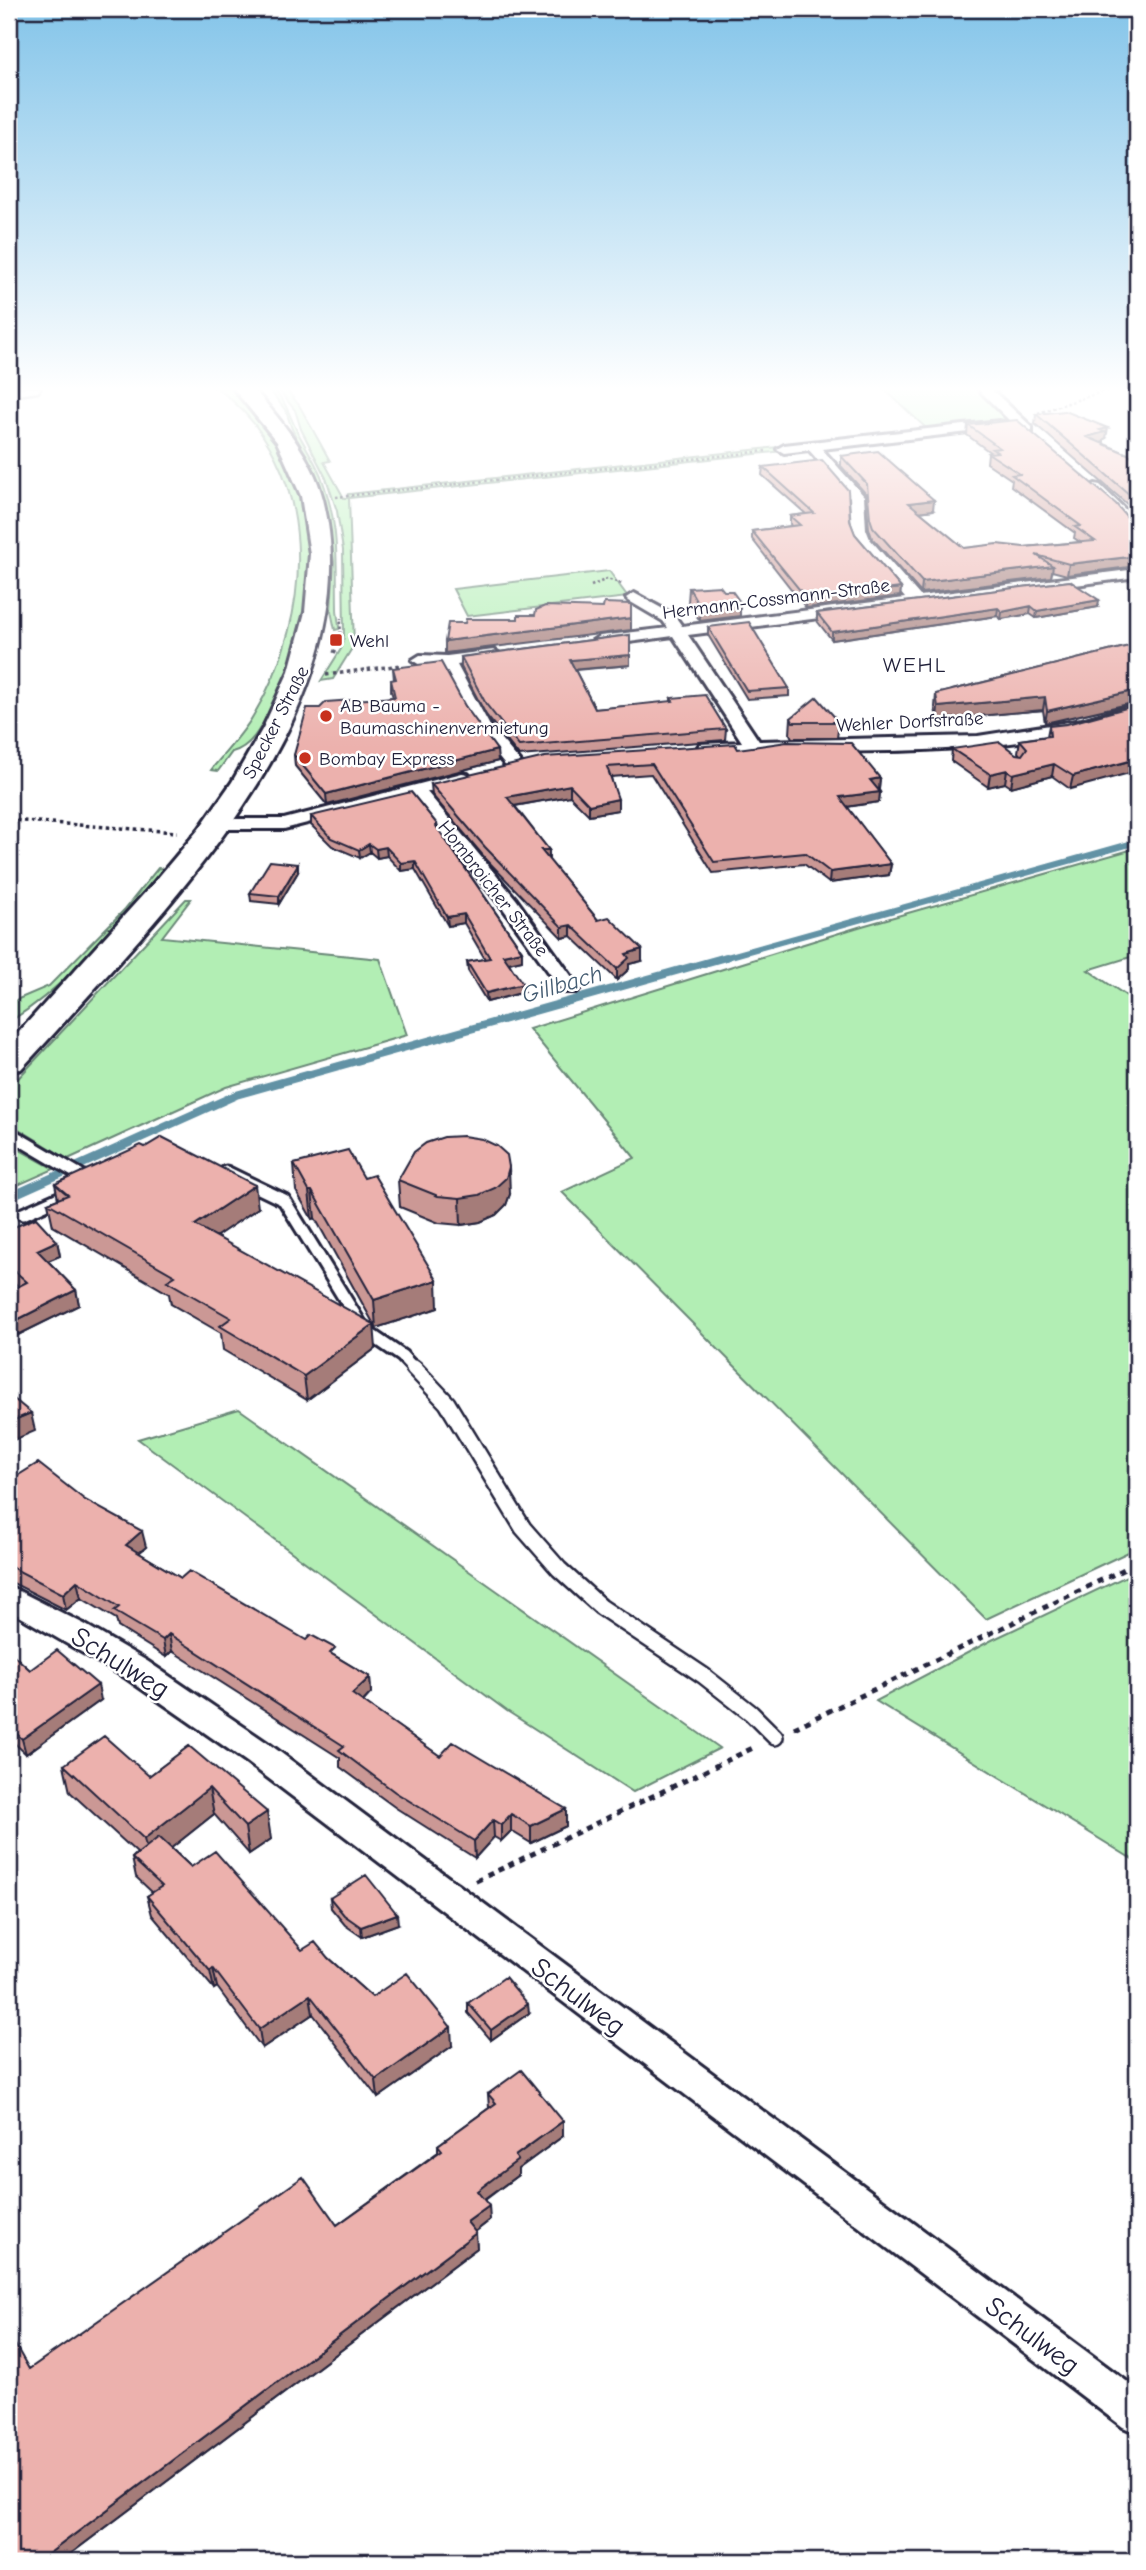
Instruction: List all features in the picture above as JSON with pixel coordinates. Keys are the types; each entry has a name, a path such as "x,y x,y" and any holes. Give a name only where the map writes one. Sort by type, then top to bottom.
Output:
{"main road":[{"name":"Specker Straße","path":"9,1062 66,1003 213,830 263,753 301,676 320,610 323,561 316,508"},
{"name":"Specker Straße","path":"9,1030 42,1007 111,949"}],"street":[{"path":"858,508 859,529 863,540 915,600"},
{"path":"1119,508 1137,529"},
{"name":"Hermann-Cossmann-Straße","path":"583,643 1137,573"},
{"path":"634,598 661,611 679,630 753,745"},
{"path":"420,660 447,661 514,652"},
{"path":"447,661 469,710 490,740 514,765"},
{"name":"Wehler Dorfstraße","path":"688,749 753,745 853,746 992,742 1064,729 1137,709"},
{"path":"213,830 284,824 514,765 535,762"},
{"name":"Hombroicher Straße","path":"416,790 509,902 570,988"},
{"name":"Schulweg","path":"9,1597 116,1657 338,1812 1137,2413"}],"lane":[{"path":"9,1133 95,1180"},
{"path":"217,1169 243,1178 284,1200 364,1330 402,1356 447,1403 523,1528 559,1569 601,1606 704,1676 751,1713 775,1737"},
{"path":"23,1214 95,1180"}],"path":[{"path":"591,586 613,579 619,581 634,598"},
{"path":"301,676 392,666 420,660"},
{"path":"9,820 213,830"},
{"path":"454,1901 476,1881 1137,1563"}],"green space":[{"path":"292,508 305,508 311,575 300,640 289,671 263,724 253,738 232,752 218,771 211,770 249,723 274,676 288,633 297,588 298,543"},
{"path":"330,508 336,542 339,629 335,630 331,611 334,562 327,509"},
{"path":"336,508 349,508 354,645 333,679 321,681 341,649 344,637 343,550"},
{"path":"609,571 628,597 467,616 453,589"},
{"path":"1137,848 1137,955 1088,970 1137,1003 1137,1548 986,1619 562,1192 635,1158 529,1029 862,926"},
{"path":"158,868 166,869 74,971 9,1022 9,1003 49,986 125,909"},
{"path":"186,899 191,899 162,937 380,959 407,1035 226,1087 68,1159 9,1123 9,1088"},
{"path":"9,1144 54,1169 9,1189"},
{"path":"239,1409 720,1748 633,1792 507,1711 138,1439"},
{"path":"1137,1571 1137,1862 876,1701 992,1640"}],"building":[{"path":"808,508 849,508 855,534 901,588 807,599 752,531 800,525 790,516 814,513"},
{"path":"869,508 915,508 964,548 997,544 1024,547 1095,541 1075,527 1081,526 1057,508 1119,508 1132,523 1137,524 1137,556 1069,564 1036,555 1053,566 922,582 873,527"},
{"path":"1070,581 1099,600 1037,611 1031,606 1002,612 998,608 832,632 817,613"},
{"path":"720,586 724,591 732,591 740,602 700,607 689,588"},
{"path":"604,603 631,604 631,618 445,641 448,623 465,623 466,619 518,619 518,615 535,615 536,610 545,606 603,608"},
{"path":"749,622 789,688 747,691 708,627"},
{"path":"630,635 630,655 570,660 595,709 705,695 726,729 519,746 486,704 461,657"},
{"path":"1137,644 1137,690 1047,711 1045,697 938,707 936,694"},
{"path":"441,662 465,706 497,750 326,794 294,755 307,708 320,708 326,702 395,697 391,680 396,679 393,668"},
{"path":"817,697 839,722 793,722 791,718"},
{"path":"1137,705 1137,759 1073,776 1054,764 1013,774 1007,770 990,774 952,749 1000,742 1016,754 1022,755 1027,748 1020,740 1050,736 1049,726 1067,724"},
{"path":"787,742 851,743 880,778 870,780 880,792 840,797 891,864 830,872 805,853 714,862 652,764 607,767 618,799 589,805 570,785 507,797 549,850 541,850 598,920 609,917 642,949 626,954 629,958 617,969 571,925 562,927 485,847 431,784 545,757 735,744 738,749"},
{"path":"411,792 437,824 522,951 503,955 523,984 486,993 467,962 490,958 464,914 447,917 415,861 401,863 386,847 376,849 369,844 359,850 331,838 311,816"},
{"path":"270,861 298,864 279,896 250,893"},
{"path":"162,1137 255,1185 195,1225 374,1324 304,1376 220,1326 231,1318 167,1281 175,1276 48,1203 68,1195 55,1184 141,1145 145,1147"},
{"path":"444,1137 482,1139 497,1146 507,1155 509,1167 506,1178 495,1188 479,1195 460,1198 438,1196 398,1180 414,1152 426,1143"},
{"path":"348,1150 364,1178 374,1175 437,1280 374,1300 294,1164"},
{"path":"36,1218 57,1241 37,1250 76,1290 15,1321 9,1315 9,1291 27,1282 9,1266 9,1221 14,1227"},
{"path":"9,1395 31,1413 9,1422"},
{"path":"38,1463 85,1500 142,1531 126,1545 181,1578 189,1571 306,1640 311,1635 335,1648 330,1653 370,1677 352,1694 440,1756 453,1742 566,1809 531,1826 511,1814 501,1825 493,1820 474,1841 395,1792 339,1750 344,1746 169,1634 163,1640 114,1611 119,1607 77,1581 63,1594 9,1566 9,1481"},
{"path":"57,1650 98,1685 22,1739 9,1726 9,1651 30,1670"},
{"path":"104,1736 149,1776 189,1746 267,1812 245,1827 209,1788 144,1839 64,1765"},
{"path":"159,1837 191,1867 215,1851 302,1950 315,1942 328,1958 372,1997 407,1973 451,2027 376,2080 310,1995 259,2029 213,1968 210,1971 147,1896 162,1886 132,1858"},
{"path":"366,1875 397,1914 361,1927 344,1915 330,1898"},
{"path":"505,1977 528,2004 491,2030 468,2003"},
{"path":"521,2070 563,2121 515,2156 518,2160 477,2191 489,2206 467,2222 476,2233 39,2561 9,2561 9,2334 29,2369 303,2177 337,2225 442,2150 438,2145 496,2103 488,2094"}],"waterway":[{"name":"Gillbach","path":"720,959 1137,842"},
{"name":"Gillbach","path":"9,1197 236,1095 726,957"}],"place":[{"name":"Wehl","path":"336,640"},
{"name":"AB Bauma - Baumaschinenvermietung","path":"326,716"},
{"name":"Bombay Express","path":"305,758"}],"district":[{"name":"WEHL","path":"915,665"}]}
